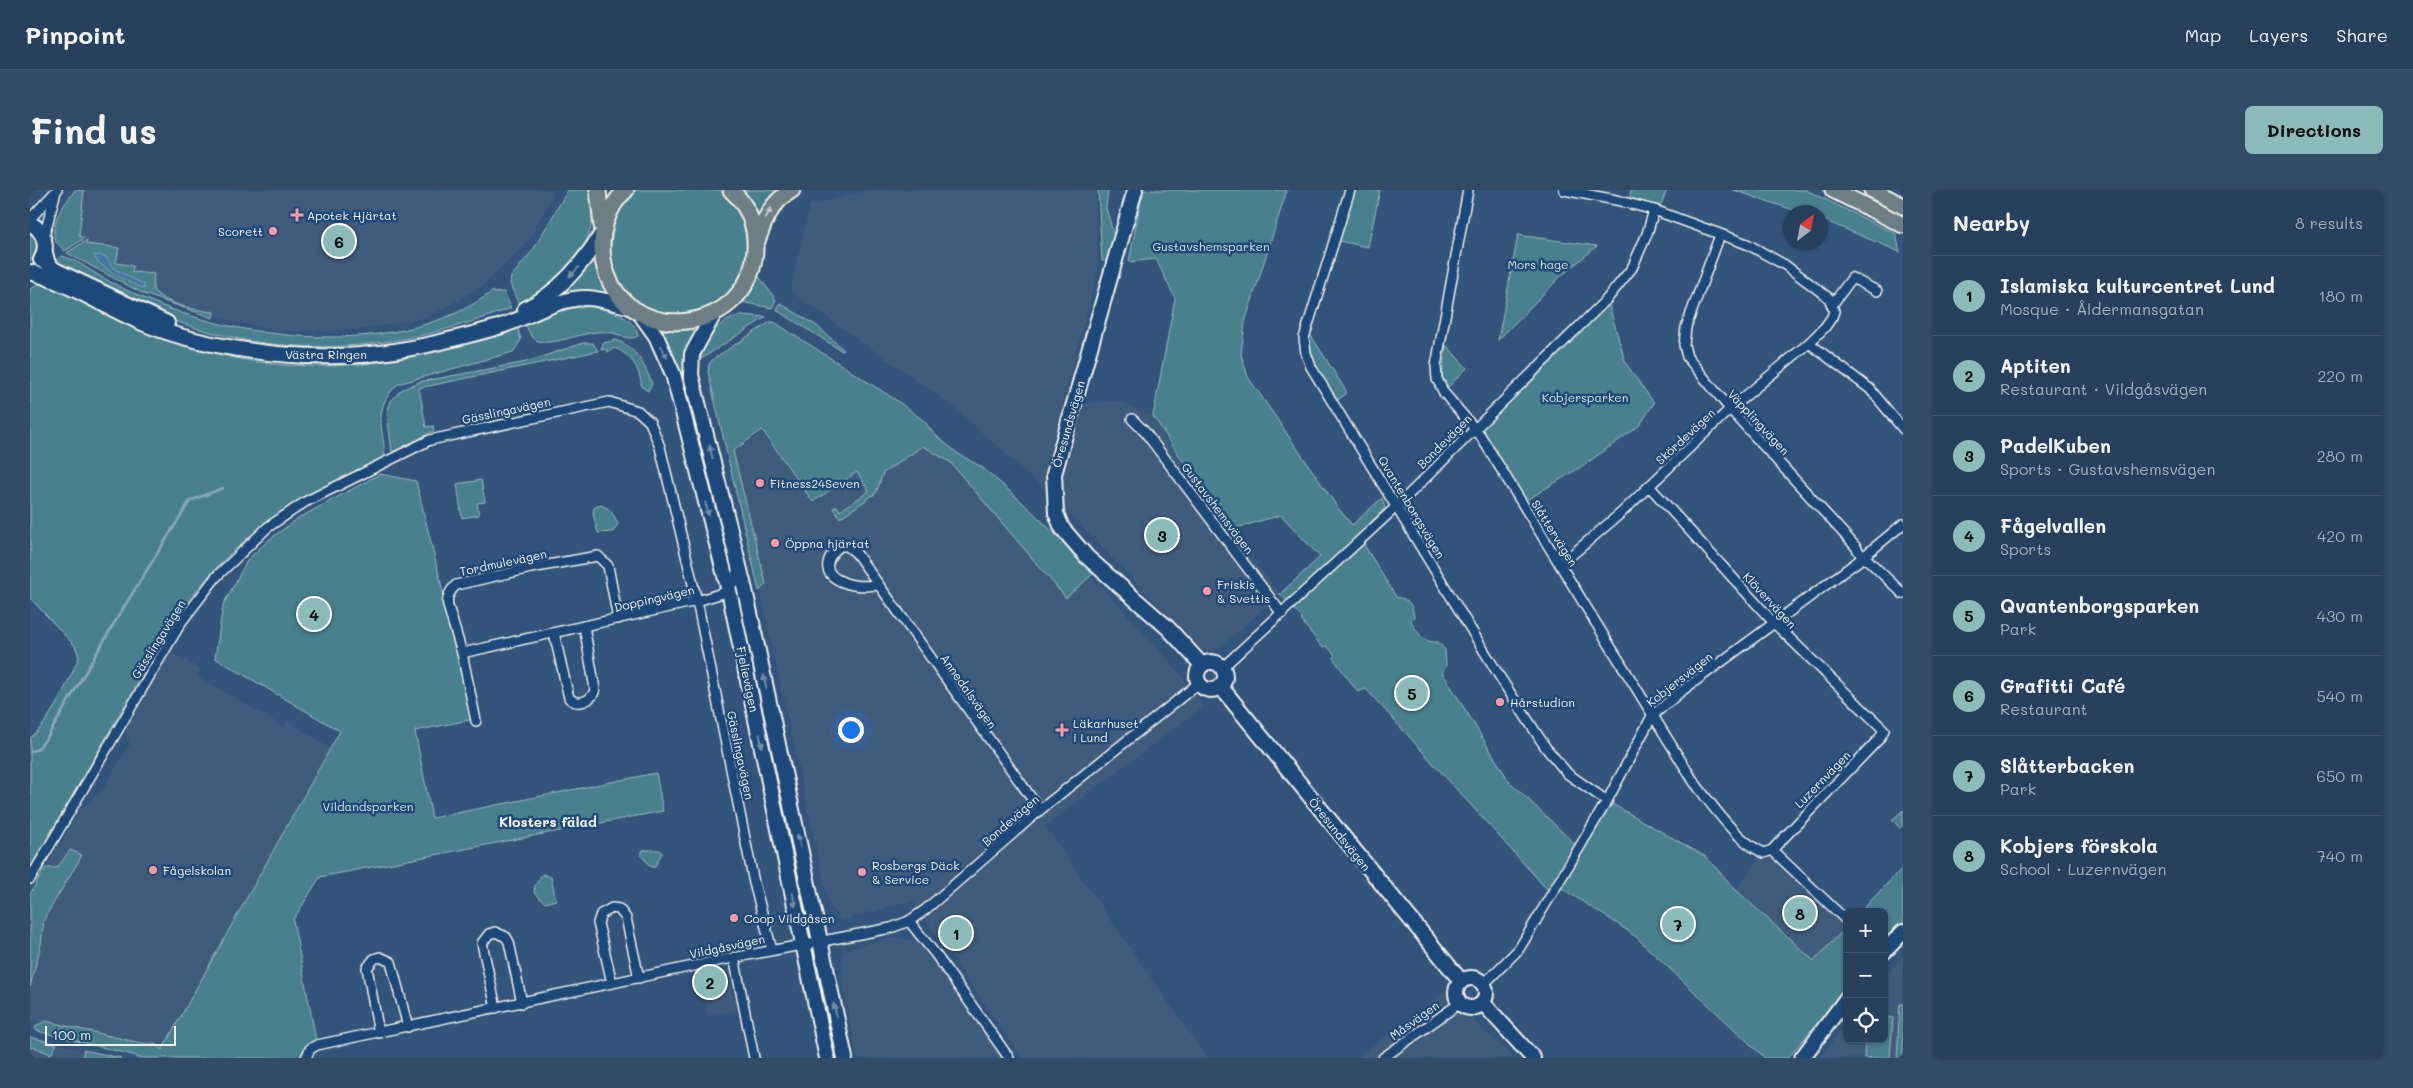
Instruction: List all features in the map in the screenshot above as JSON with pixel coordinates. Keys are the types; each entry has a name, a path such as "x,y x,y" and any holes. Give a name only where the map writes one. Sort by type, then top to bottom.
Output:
{"main road":[{"path":"598,190 603,232 602,254 607,274 617,292 635,309 650,317 676,323 696,320 714,314 732,300 751,272 755,247 771,208 792,190"},
{"path":"603,232 610,211 626,190"},
{"path":"730,190 748,213 755,247"},
{"name":"Öresundsvägen","path":"1135,190 1054,474 1056,513 1062,528 1087,557 1152,612 1202,665"},
{"path":"1833,190 1903,225"},
{"path":"1872,190 1903,206"},
{"path":"30,223 37,227 44,237 45,253"},
{"name":"Västra Ringen","path":"451,340 516,313 542,299 577,270 603,232"},
{"name":"Västra Ringen","path":"45,253 48,264 59,272 169,324 231,347"},
{"name":"Västra Ringen","path":"30,271 38,264 45,253"},
{"name":"Västra Ringen","path":"30,271 45,276 150,326 168,332 231,347 293,355 339,356 380,353 451,340 508,324 573,299 602,300 635,309"},
{"name":"Fjelievägen","path":"635,309 656,336 673,374 729,591 827,1058"},
{"name":"Fjelievägen","path":"714,314 692,354 691,376 749,610 845,1058"},
{"path":"1212,662 1222,668 1224,677 1220,686 1210,690 1199,683 1197,674 1202,665 1212,662"},
{"name":"Öresundsvägen","path":"1220,686 1461,981"},
{"path":"1888,948 1903,932"},
{"path":"1473,978 1484,984 1487,994 1482,1003 1474,1008 1460,1003 1456,989 1461,981 1473,978"},
{"path":"1482,1003 1533,1058"},
{"path":"1802,1058 1843,1003"}],"street":[{"name":"Qvantenborgsvägen","path":"1350,190 1304,338 1311,367 1503,682 1546,748 1568,774 1607,801"},
{"name":"Slåttervägen","path":"1468,190 1436,366 1436,379 1444,393 1475,428 1694,782 1714,808 1742,837 1756,849 1768,851"},
{"path":"1564,190 1616,200 1654,210 1768,254 1831,301"},
{"path":"30,219 51,195 57,191"},
{"path":"44,237 57,191"},
{"name":"Bondevägen","path":"1222,668 1396,506 1607,299 1632,268 1647,234 1654,210"},
{"name":"Väpplingvägen","path":"1720,235 1686,327 1684,345 1687,357 1730,409 1856,547 1862,557 1869,561 1903,594"},
{"name":"Skördevägen","path":"1560,565 1621,513 1730,409 1809,342 1832,317 1831,301 1852,278 1858,279 1877,291"},
{"path":"1809,342 1870,389 1903,428"},
{"name":"Gässlingavägen","path":"30,879 167,646 195,602 216,577 252,541 288,513 345,480 430,440 603,402 620,404 638,411 650,422 660,447 674,516 697,601 754,883 772,950"},
{"name":"Gustavshemsvägen","path":"1132,419 1144,432 1282,614"},
{"name":"Klövervägen","path":"1649,486 1774,623 1880,725"},
{"name":"Kobjersvägen","path":"1484,984 1520,949 1607,801 1652,716 1679,693 1862,557 1903,524"},
{"name":"Annedalsvägen","path":"879,585 867,586 843,582 829,570 826,562 840,546 847,546 856,553 879,585 1040,810"},
{"name":"Tordmulevägen","path":"476,720 462,653 447,600 450,591 456,585 598,556 608,566 618,619"},
{"path":"739,567 729,591 749,610"},
{"name":"Doppingvägen","path":"462,653 697,601 729,591"},
{"path":"554,633 569,698 576,702 586,701 593,695 595,689 584,626"},
{"name":"Bondevägen","path":"821,940 891,928 909,921 925,910 1040,810 1199,683"},
{"name":"Luzernvägen","path":"1768,851 1884,734 1880,725"},
{"path":"1768,851 1843,917"},
{"path":"612,983 598,923 601,914 612,908 618,910 626,918 639,978"},
{"path":"909,921 936,955 1009,1058"},
{"path":"496,1008 482,943 489,934 495,932 506,937 509,942 522,1003"},
{"name":"Vildgåsvägen","path":"306,1058 307,1052 313,1047 821,940"},
{"path":"379,1033 367,968 374,959 380,957 387,959 393,967 408,1027"},
{"path":"734,957 754,1058"},
{"name":"Måsvägen","path":"1383,1058 1460,1003"}],"shaded area":[{"path":"77,190 552,190 552,195 530,239 481,287 428,317 362,329 285,332 227,320 155,297 64,249"},
{"path":"869,190 1095,190 1098,270 1062,404 1118,401 1151,416 1219,519 1280,594 1217,650 1201,650 1047,491 949,403 790,291 810,205"},
{"path":"94,256 106,257 113,268 143,284 145,289 125,280 102,265"},
{"path":"761,433 814,504 911,433 955,459 1105,590 1182,676 1204,706 1045,826 1207,1058 1022,1058 912,900 841,921 829,905 730,455"},
{"name":"Fågelskolan","path":"171,652 201,670 197,676 284,727 288,721 330,748 161,1050 43,1029 30,1020 30,896 79,811 104,788 130,744 126,728"},
{"path":"1772,850 1843,917 1843,930 1814,961 1736,890 1764,853"},
{"path":"895,937 918,942 1002,1058 857,1058 843,984 843,951"},
{"path":"1903,954 1903,1058 1820,1058 1843,1028 1843,1043 1888,1043 1888,972"},
{"path":"720,969 726,973 737,1009 708,1016 699,972"},
{"path":"1447,990 1477,1025 1515,1058 1357,1058"},
{"path":"30,1038 32,1038 119,1058 30,1058"}],"green space":[{"path":"75,190 84,190 79,236 84,238 65,251 55,241 54,227 59,214"},
{"path":"568,190 592,190 593,217 589,235 575,261 566,272 544,291 519,305 510,284 511,277 533,250"},
{"path":"636,190 719,190 732,202 741,216 748,247 746,263 741,278 732,291 705,313 699,315 657,315 627,297 620,287 609,261 609,246 617,212"},
{"path":"738,190 780,190 770,199 757,219"},
{"path":"1098,190 1108,190 1106,208 1114,236 1108,261 1102,261"},
{"name":"Gustavshemsparken","path":"1143,190 1287,190 1245,322 1241,354 1248,377 1338,508 1352,525 1382,498 1385,508 1358,535 1396,597 1404,599 1411,605 1414,616 1411,621 1419,633 1428,641 1438,642 1445,650 1446,666 1442,672 1509,781 1579,848 1607,801 1706,857 1736,890 1814,961 1843,930 1843,1003 1819,1035 1812,1029 1788,1058 1765,1058 1636,937 1559,886 1553,896 1366,689 1358,692 1333,658 1335,655 1327,646 1322,647 1301,620 1302,618 1280,594 1320,557 1281,515 1229,530 1153,416 1175,298 1156,259 1129,262"},
{"path":"1350,190 1380,190 1368,247 1334,240"},
{"path":"1631,190 1667,190 1658,211 1629,203"},
{"path":"1733,190 1806,190 1896,234 1900,252 1828,222 1828,205 1783,206"},
{"path":"30,231 37,242 37,249 30,261"},
{"name":"Mors hage","path":"1518,235 1597,246 1560,277 1498,340"},
{"path":"87,240 86,244 119,248 116,263 133,266 132,272 154,274 153,289 157,294 180,305 214,312 213,318 144,294 67,253"},
{"path":"596,253 611,296 552,300 587,268"},
{"path":"61,256 77,262 134,294 192,316 234,327 280,334 326,337 372,335 416,327 457,312 493,291 495,293 504,292 511,308 469,323 386,342 344,346 302,346 260,342 218,334 165,317 55,264"},
{"path":"757,274 776,300 772,308 741,302"},
{"path":"44,282 187,345 228,356 269,363 311,366 353,365 396,360 437,351 517,325 521,340 513,352 398,384 390,393 382,410 381,427 385,457 319,489 290,507 262,526 212,572 168,631 30,868 30,738 37,732 51,712 65,688 79,657 75,646 30,598 30,289"},
{"name":"Kobjersparken","path":"1607,299 1626,364 1654,403 1639,426 1584,465 1522,503 1475,428"},
{"path":"780,303 817,326 844,350 842,351 778,311"},
{"path":"588,306 610,311 626,318 636,329 638,336 631,338 608,332 600,332 545,342 533,338 525,322 553,311"},
{"path":"741,315 766,317 701,359 706,344 714,331 726,321"},
{"path":"770,322 774,322 896,400 924,421 933,433 957,453 983,468 1021,501 1095,572 1066,598 950,462 923,446 883,473 876,493 840,518 833,508 837,506 840,511 869,491 857,472 813,502 762,430 733,451 766,584 759,591 708,372 709,364 713,359"},
{"path":"658,326 675,329 698,328 690,342 687,354 732,556 726,558 678,368 663,340"},
{"path":"1307,329 1346,391 1346,394 1333,403 1311,367"},
{"path":"617,340 635,352 643,364 652,384 648,391 642,387 639,374 631,359 615,348 607,352 606,349 601,350 603,343"},
{"path":"583,343 593,343 598,351 419,388 426,427 433,426 434,431 392,452 387,413 391,401 401,390 419,382 526,362"},
{"path":"1446,345 1467,368 1448,387 1442,376"},
{"name":"Vildandsparken","path":"380,474 416,481 474,719 415,731 432,818 656,773 663,811 320,877 293,920 317,1045 306,1058 137,1058 137,1056 37,1031 35,1027 45,1021 136,1042 154,1043 162,1050 340,731 215,658 223,605 248,559 270,539 297,519"},
{"path":"481,480 485,502 477,503 479,515 462,518 457,484"},
{"path":"599,505 608,509 613,514 618,524 613,532 598,533 593,513 594,508"},
{"path":"1903,810 1903,825 1900,828 1892,820"},
{"path":"70,850 80,854 81,857 44,919 41,944 30,987 30,894 45,868 57,868"},
{"path":"643,850 660,850 662,853 655,867 651,867 641,855"},
{"path":"1903,867 1903,932 1888,948 1888,908 1864,908"},
{"path":"542,874 551,877 556,900 545,903 534,893 535,886"},
{"path":"1900,1004 1903,1004 1903,1058 1897,1058"},
{"path":"1888,1017 1893,1018 1890,1058 1864,1058 1865,1043 1888,1043"},
{"path":"30,1037 57,1044 51,1054 34,1047 30,1048"},
{"path":"84,1050 121,1058 82,1058"}],"waterway":[{"path":"30,752 38,749 48,736 122,610 190,501 223,488"}],"place":[{"name":"Apotek Hjärtat","path":"297,215"},
{"name":"Scorett","path":"273,231"},
{"name":"Grafitti Café","path":"339,241"},
{"name":"Fitness24Seven","path":"760,483"},
{"name":"PadelKuben","path":"1162,535"},
{"name":"Öppna hjärtat","path":"775,543"},
{"name":"Friskis & Svettis","path":"1207,591"},
{"name":"Fågelvallen","path":"314,614"},
{"name":"Qvantenborgsparken","path":"1412,693"},
{"name":"Hårstudion","path":"1500,702"},
{"name":"Läkarhuset i Lund","path":"1062,730"},
{"name":"Fågelskolan","path":"153,870"},
{"name":"Rosbergs Däck & Service","path":"862,872"},
{"name":"Kobjers förskola","path":"1800,913"},
{"name":"Coop Vildgåsen","path":"734,918"},
{"name":"Slåtterbacken","path":"1678,924"},
{"name":"Islamiska kulturcentret Lund","path":"956,933"},
{"name":"Aptiten","path":"710,982"}],"district":[{"name":"Klosters fälad","path":"548,821"}]}
